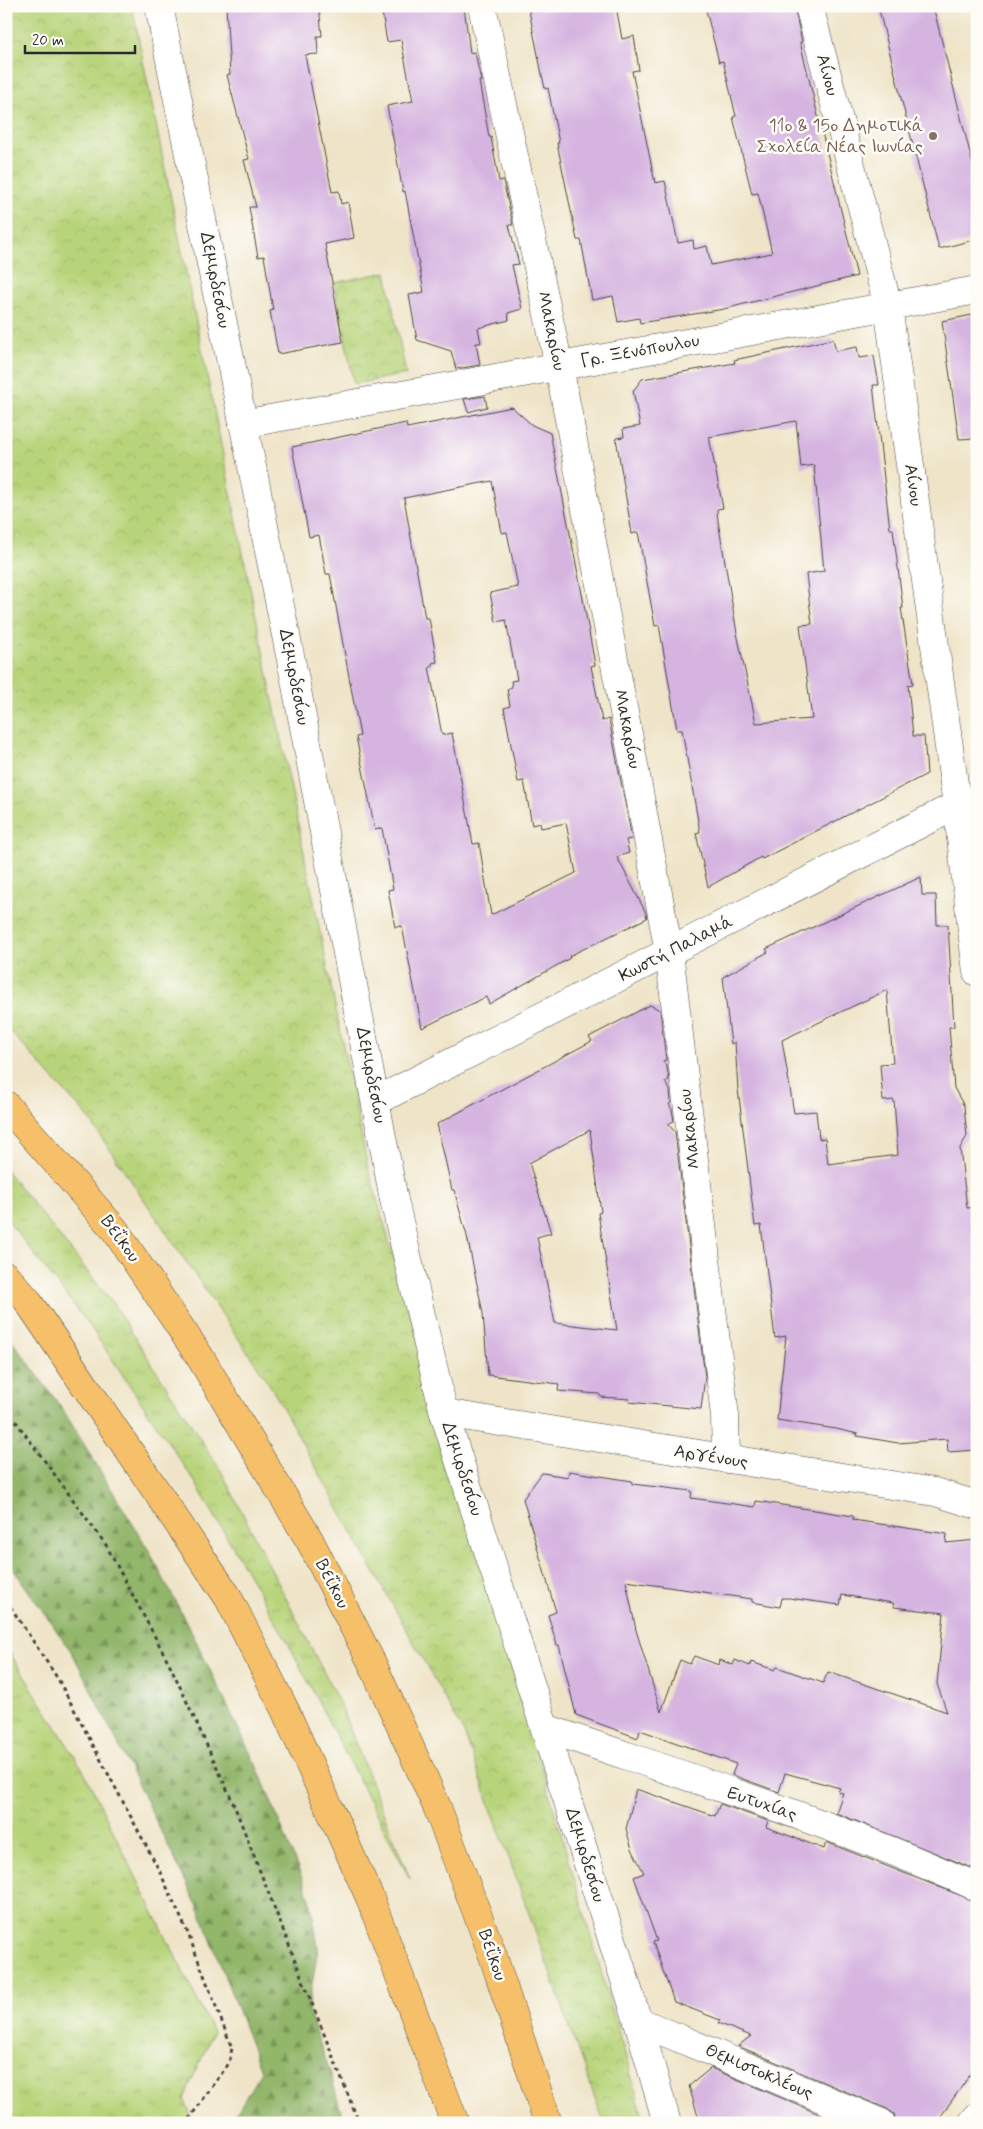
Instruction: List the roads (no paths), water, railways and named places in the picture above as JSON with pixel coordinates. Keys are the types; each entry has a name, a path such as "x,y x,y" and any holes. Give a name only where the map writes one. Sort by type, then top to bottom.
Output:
{"main road":[{"name":"Βεΐκου","path":"6,1104 115,1230 200,1357 310,1541 373,1665 437,1807 492,1953 548,2123"},
{"path":"6,1276 27,1300 228,1597 285,1710 370,1898 455,2123"},
{"path":"439,2080 440,2123"}],"street":[{"name":"Δεμιρδεσίου","path":"160,6 295,680 394,1200 444,1413 638,2021 667,2123"},
{"name":"Μακαρίου","path":"482,6 559,366 669,952 725,1416 726,1459"},
{"name":"Αίνου","path":"809,6 888,306 967,802 977,972"},
{"name":"Γρ. Ξενόπουλου","path":"243,424 977,290"},
{"name":"Κωστή Παλαμά","path":"376,1101 967,802"},
{"name":"Αργένους","path":"444,1413 935,1492 977,1506"},
{"name":"Ευτυχίας","path":"545,1728 805,1819 924,1863 977,1887"},
{"name":"Θεμιστοκλέους","path":"638,2021 881,2123"},
{"path":"972,2123 977,2116"}],"place":[{"name":"11ο & 15ο Δημοτικά Σχολεία Νέας Ιωνίας","path":"933,136"}]}
